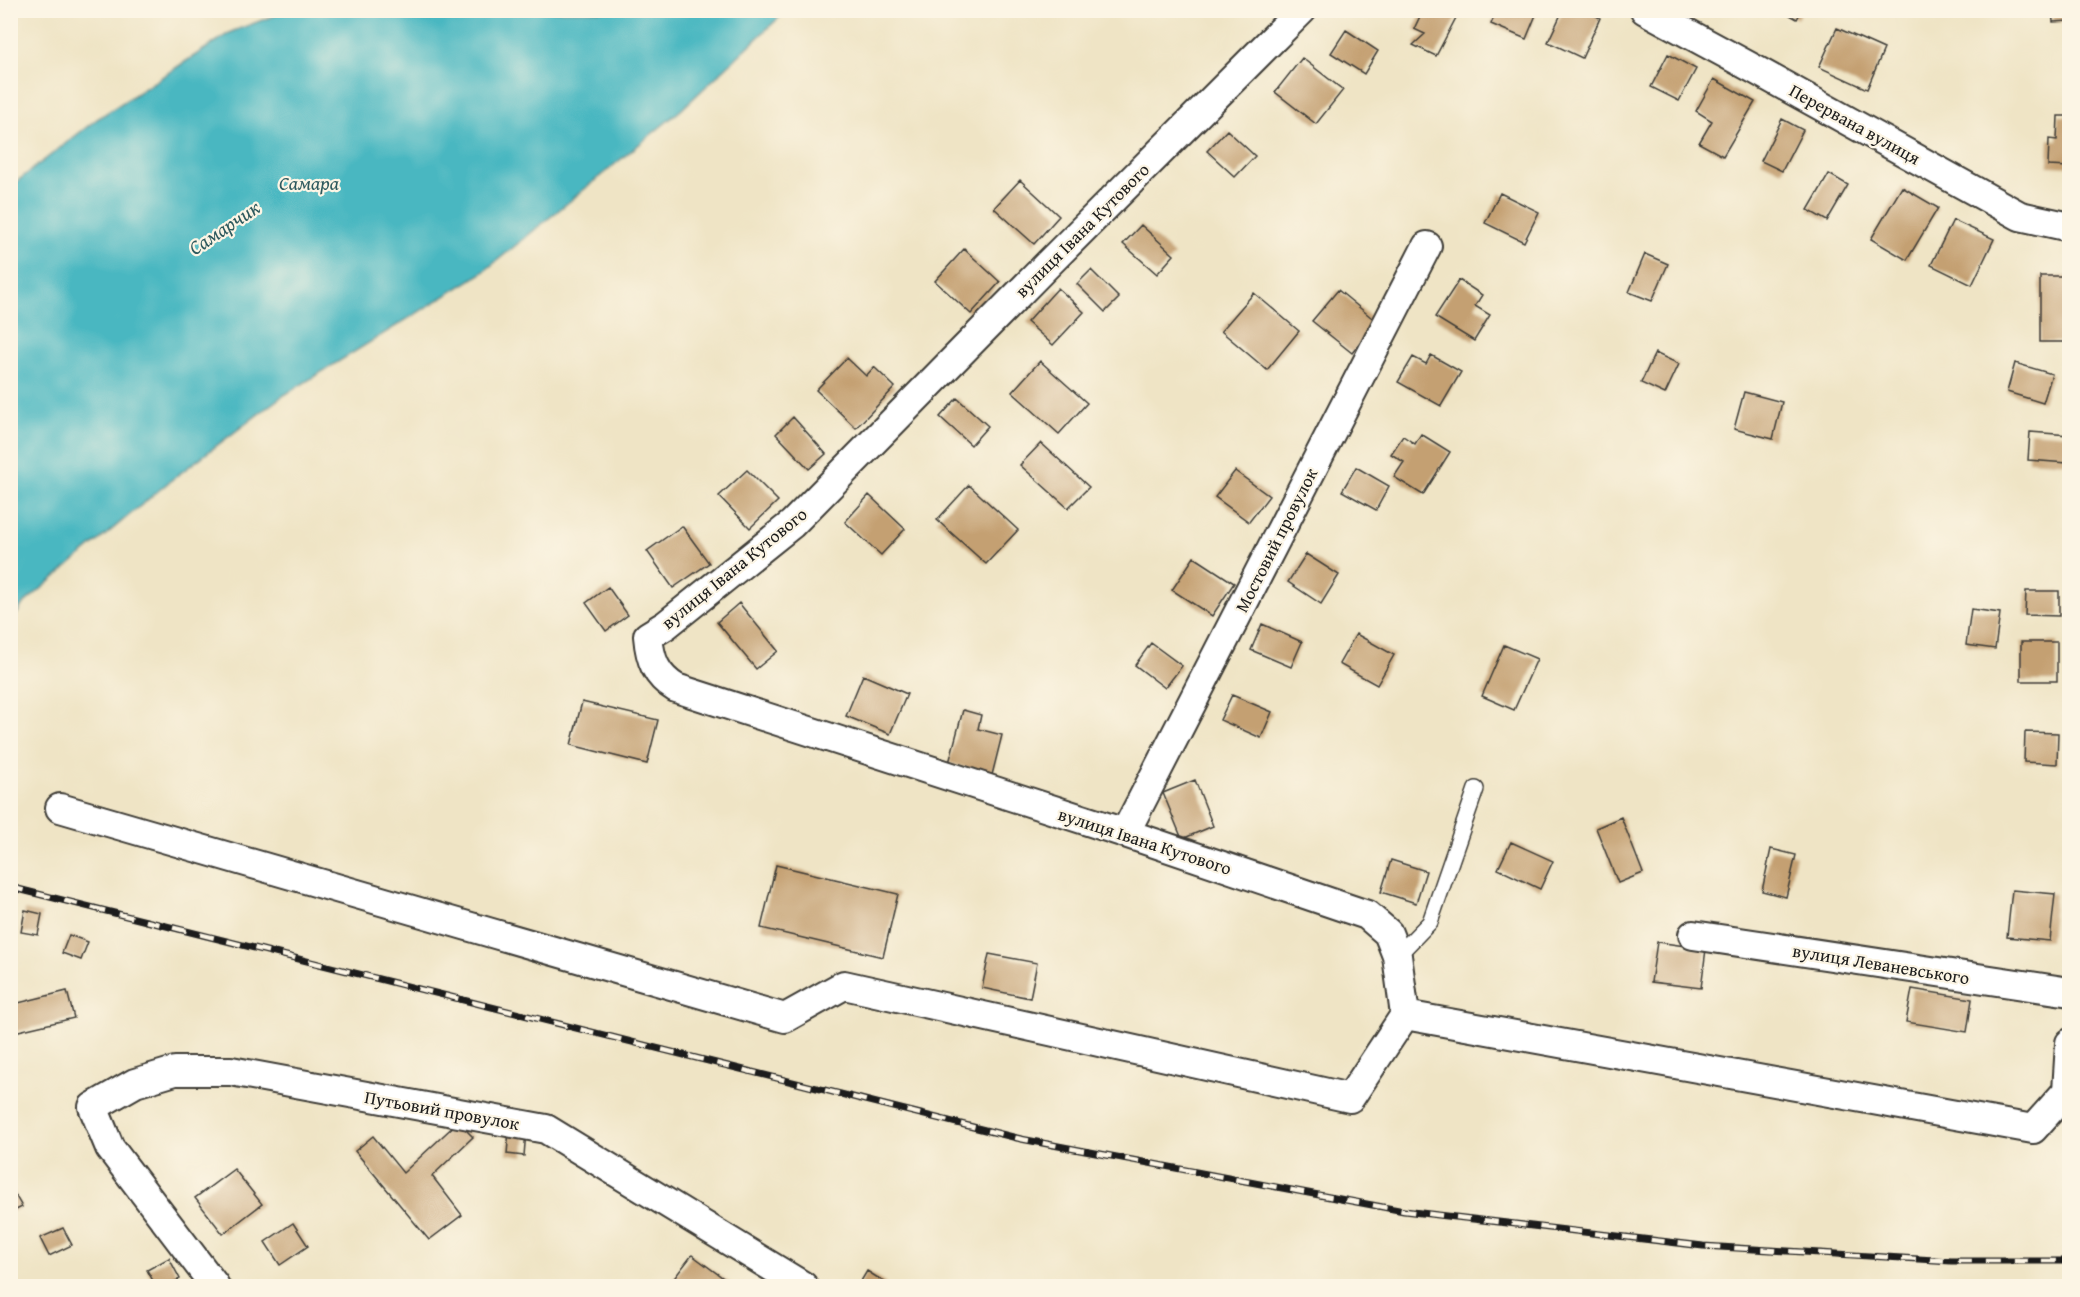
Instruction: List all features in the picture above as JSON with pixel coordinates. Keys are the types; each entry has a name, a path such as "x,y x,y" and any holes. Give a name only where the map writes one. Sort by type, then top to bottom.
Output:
{"street":[{"name":"вулиця Івана Кутового","path":"1302,10 792,524 666,626 648,636 649,653 655,669 664,681 676,688 1125,833 1367,915 1388,933 1397,956 1405,1016"},
{"name":"Перервана вулиця","path":"1645,10 2020,216 2070,227"},
{"name":"Мостовий провулок","path":"1125,833 1427,246"},
{"path":"60,808 785,1018 844,985 1350,1098 1405,1016 2033,1129 2067,1091 2070,1043"},
{"name":"вулиця Леваневського","path":"1693,935 2070,992"},
{"name":"Путьовий провулок","path":"215,1287 110,1148 93,1107 135,1083 175,1071 231,1071 546,1129 802,1287"}],"lane":[{"path":"1397,956 1430,922 1476,789"}],"water":[{"name":"Самара","path":"286,11 786,11 681,110 482,273 281,397 170,481 22,605 11,624 11,186 97,119 231,32"}],"building":[{"path":"1423,10 1459,12 1436,56 1413,45 1425,34 1414,29"},
{"path":"1497,10 1511,16 1513,10 1538,10 1526,39 1491,24"},
{"path":"1563,10 1585,10 1600,18 1582,58 1548,42"},
{"path":"1781,10 1802,10 1797,19"},
{"path":"2052,10 2070,10 2070,21 2053,22"},
{"path":"1837,28 1884,49 1867,89 1819,67"},
{"path":"1346,30 1378,51 1364,74 1331,53"},
{"path":"1668,54 1696,69 1679,101 1651,87"},
{"path":"1302,58 1343,90 1316,124 1275,92"},
{"path":"1714,79 1755,102 1723,156 1699,143 1712,121 1696,111"},
{"path":"2058,116 2070,116 2070,167 2048,166 2049,139 2057,140"},
{"path":"1782,119 1803,130 1782,171 1761,161"},
{"path":"1227,130 1255,156 1235,177 1207,151"},
{"path":"1829,174 1848,185 1827,221 1808,210"},
{"path":"1020,180 1059,216 1034,244 994,208"},
{"path":"1902,187 1938,208 1907,260 1871,239"},
{"path":"1500,193 1539,212 1524,242 1485,223"},
{"path":"1953,220 1994,239 1972,285 1931,265"},
{"path":"1141,225 1174,255 1157,274 1123,244"},
{"path":"964,249 1000,282 971,314 935,281"},
{"path":"1645,254 1668,264 1652,301 1629,292"},
{"path":"1091,270 1119,298 1105,312 1077,284"},
{"path":"2040,276 2070,276 2070,342 2040,342"},
{"path":"1459,280 1482,295 1475,306 1490,315 1474,341 1435,317"},
{"path":"1058,288 1084,312 1053,345 1027,322"},
{"path":"1338,290 1377,322 1352,353 1312,321"},
{"path":"1254,293 1299,331 1267,370 1221,331"},
{"path":"1655,353 1679,364 1665,394 1641,383"},
{"path":"1431,355 1461,372 1441,406 1398,382 1413,357 1426,364"},
{"path":"847,358 866,376 874,367 895,387 856,428 816,390"},
{"path":"1040,361 1087,403 1059,434 1012,392"},
{"path":"2015,363 2052,374 2043,403 2007,392"},
{"path":"1744,392 1782,402 1773,439 1734,429"},
{"path":"957,398 988,426 971,445 940,417"},
{"path":"793,417 826,454 809,469 776,434"},
{"path":"2030,432 2069,435 2067,463 2028,460"},
{"path":"1421,434 1450,452 1423,495 1394,477 1404,462 1391,454 1403,436 1415,444"},
{"path":"1041,443 1089,487 1068,508 1020,465"},
{"path":"1356,467 1389,486 1376,510 1342,491"},
{"path":"747,470 778,501 750,528 719,496"},
{"path":"1235,471 1269,496 1249,522 1215,497"},
{"path":"969,485 1018,530 986,564 937,520"},
{"path":"869,495 905,529 881,555 845,522"},
{"path":"682,526 709,563 673,588 647,551"},
{"path":"1306,554 1339,575 1321,604 1288,582"},
{"path":"1194,557 1234,583 1212,616 1172,590"},
{"path":"608,587 628,615 606,631 586,603"},
{"path":"2026,591 2059,591 2059,616 2025,615"},
{"path":"739,603 778,651 756,669 717,622"},
{"path":"1971,609 2000,613 1995,649 1966,645"},
{"path":"1262,624 1302,642 1291,667 1251,650"},
{"path":"1356,634 1394,655 1377,685 1339,664"},
{"path":"2021,642 2057,642 2057,681 2021,681"},
{"path":"1151,643 1182,666 1165,688 1135,665"},
{"path":"1504,645 1537,659 1514,710 1482,696"},
{"path":"863,675 907,694 890,734 846,716"},
{"path":"1232,695 1272,712 1261,738 1220,720"},
{"path":"582,702 658,720 647,764 571,745"},
{"path":"963,710 981,715 978,729 1002,735 992,775 949,763"},
{"path":"2025,732 2058,733 2057,764 2024,762"},
{"path":"1195,780 1213,826 1182,839 1163,793"},
{"path":"1621,817 1643,873 1618,883 1596,828"},
{"path":"1511,842 1553,861 1540,889 1498,869"},
{"path":"1771,849 1796,855 1786,897 1762,891"},
{"path":"1391,860 1426,871 1416,903 1381,892"},
{"path":"776,865 898,894 883,957 761,928"},
{"path":"2012,890 2055,894 2050,941 2007,937"},
{"path":"25,910 42,914 38,935 21,932"},
{"path":"69,935 88,942 81,960 62,953"},
{"path":"1657,942 1706,949 1701,988 1651,982"},
{"path":"989,954 1037,963 1030,998 982,988"},
{"path":"1912,989 1972,999 1967,1032 1906,1022"},
{"path":"67,991 74,1018 10,1033 10,1005"},
{"path":"458,1122 473,1137 432,1176 462,1215 429,1240 355,1151 373,1136 403,1173"},
{"path":"509,1130 526,1131 524,1156 507,1154"},
{"path":"234,1169 262,1204 223,1234 195,1198"},
{"path":"10,1186 22,1207 10,1213"},
{"path":"293,1223 308,1246 280,1265 265,1242"},
{"path":"63,1228 72,1245 49,1256 40,1238"},
{"path":"692,1255 734,1286 679,1286 672,1281"},
{"path":"169,1258 180,1279 166,1286 156,1286 147,1270"},
{"path":"867,1271 886,1283 884,1286 858,1286"}],"railway":[{"path":"10,887 1021,1139 1404,1211 1703,1246 1951,1261 2070,1261"}],"water label":[{"name":"Самарчик","path":"224,227"}]}
